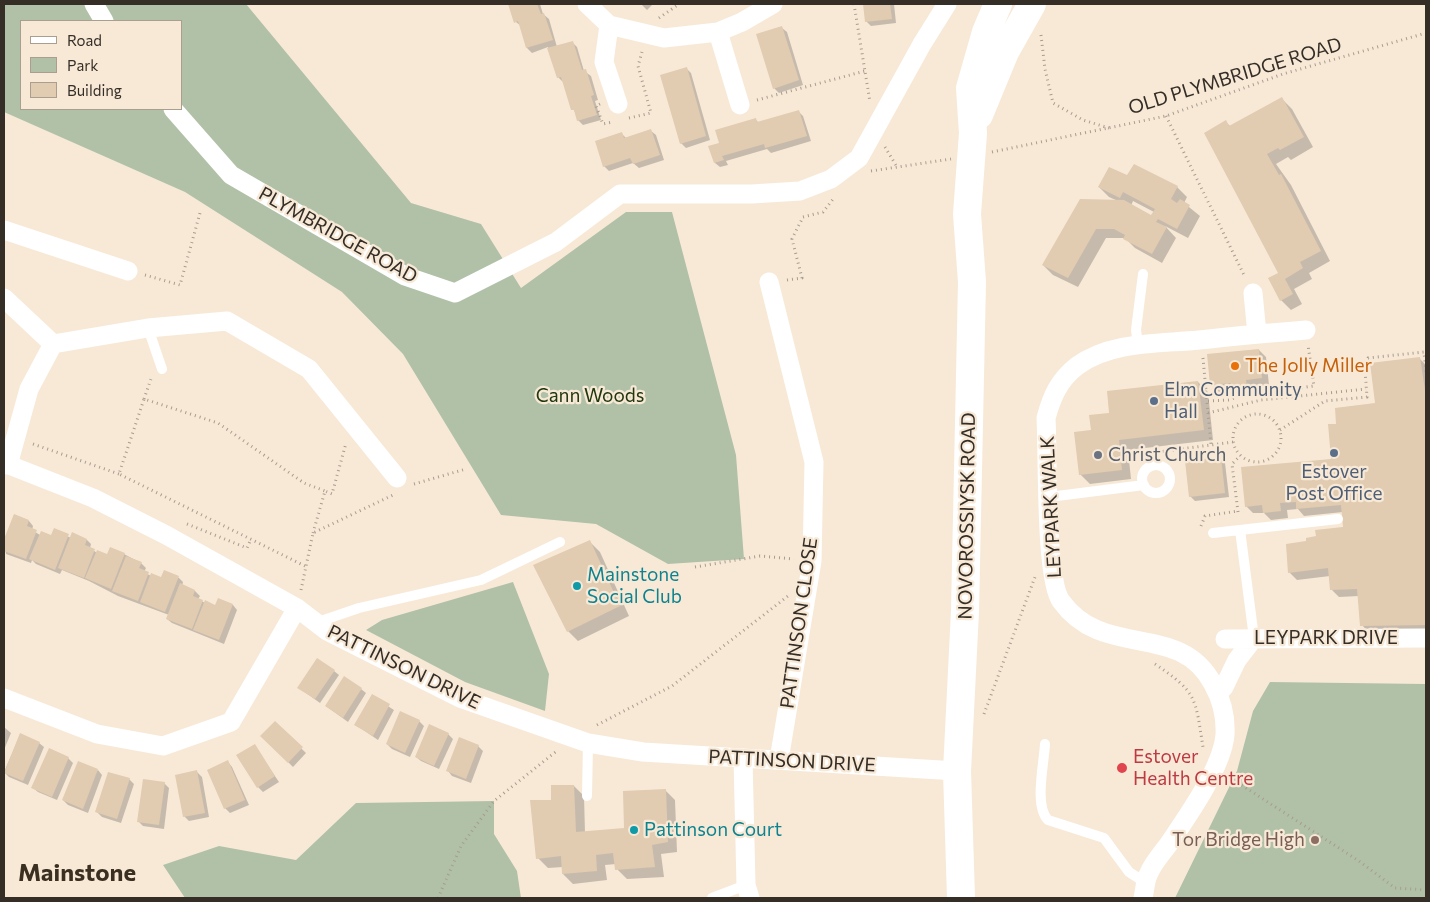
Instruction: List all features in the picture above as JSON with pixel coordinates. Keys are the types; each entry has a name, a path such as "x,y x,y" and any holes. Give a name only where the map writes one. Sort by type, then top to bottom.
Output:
{"main road":[{"name":"NOVOROSSIYSK ROAD","path":"982,143 970,88 986,32 998,4"},
{"name":"NOVOROSSIYSK ROAD","path":"961,898 957,771 966,611 972,282 968,214 982,143 1005,52 1036,15"}],"street":[{"path":"94,4 103,20"},
{"path":"587,4 609,26 664,38 718,32 742,22 772,4"},
{"name":"PLYMBRIDGE ROAD","path":"174,110 231,175 405,276 455,293 556,242 620,194 752,194 800,191 831,180 859,158 947,4"},
{"path":"609,26 604,62 618,104"},
{"path":"718,32 740,105"},
{"path":"4,230 6,229 128,271"},
{"name":"PATTINSON CLOSE","path":"769,282 814,462 812,561 779,760"},
{"path":"1253,293 1256,334"},
{"path":"4,298 53,344"},
{"path":"53,344 148,328 227,321 309,369 402,485"},
{"name":"LEYPARK WALK","path":"1145,891 1149,873 1193,809 1210,774 1225,736 1225,715 1218,693 1206,670 1180,650 1158,644 1122,639 1097,632 1078,619 1060,600 1050,541 1046,418 1052,398 1061,380 1090,358 1106,351 1138,345 1306,330"},
{"path":"6,464 17,438 29,389 53,344"},
{"name":"PATTINSON DRIVE","path":"6,464 93,498 166,535 297,608 315,623 460,698 581,740 642,752 957,771"},
{"path":"4,698 97,734 163,746 231,722 297,608"},
{"path":"1218,693 1224,686 1237,660 1254,638"},
{"name":"LEYPARK DRIVE","path":"1225,639 1426,638"},
{"path":"743,758 748,892"}],"lane":[{"path":"1138,345 1136,330 1144,274"},
{"path":"148,328 162,369"},
{"path":"1049,497 1144,485 1154,492 1162,492 1168,486 1170,477 1166,470 1159,466 1153,466 1144,472 1144,485"},
{"path":"1213,533 1338,519"},
{"path":"1240,530 1254,638"},
{"path":"315,623 358,608 481,580 560,542"},
{"path":"581,740 587,796"},
{"path":"1045,744 1040,804 1042,814 1048,820 1104,838 1145,891"},
{"path":"712,898 748,892"}],"path":[{"path":"854,4 858,30"},
{"path":"1036,15 1053,103 1083,120 1110,128"},
{"name":"OLD PLYMBRIDGE ROAD","path":"982,143 1110,128 1166,116 1283,74 1426,33"},
{"path":"740,105 865,71"},
{"path":"1166,116 1253,293"},
{"path":"846,168 853,174 951,158"},
{"path":"802,278 792,239 804,217 823,212 835,197"},
{"path":"128,271 180,285 200,213"},
{"path":"1208,401 1229,400 1239,396 1314,386 1306,330"},
{"path":"1201,340 1211,445"},
{"path":"1280,430 1324,401 1367,397 1365,370 1368,358 1400,357 1424,352 1426,372"},
{"path":"1208,413 1260,400 1366,389"},
{"path":"119,474 144,399 218,423 304,483 332,494 352,422"},
{"path":"1251,415 1267,416 1276,423 1280,430 1279,448 1268,460 1252,462 1240,456 1233,442 1235,428 1241,420 1251,415"},
{"path":"17,438 119,474 305,566"},
{"path":"1153,466 1150,453 1233,442"},
{"path":"1240,456 1232,464 1240,530"},
{"path":"313,533 402,485 466,469"},
{"path":"297,608 305,566 325,491"},
{"path":"1201,525 1205,516 1238,511"},
{"path":"166,535 182,522 247,548 251,539"},
{"path":"695,567 760,556 812,561"},
{"path":"980,723 1034,578 1054,573"},
{"path":"438,898 461,846 494,802 581,740 672,686 808,581"},
{"path":"1149,660 1183,683 1195,702 1210,774 1359,861 1395,888 1426,890"}],"green space":[{"name":"Cann Woods","path":"4,4 246,4 411,203 481,224 521,288 626,212 672,212 736,455 744,559 668,564 596,524 501,515 403,354 342,292 185,192 4,112"},
{"path":"513,582 549,674 545,711 465,682 366,630 382,620"},
{"name":"Tor Bridge High","path":"1270,682 1426,684 1426,898 1175,898 1237,771 1253,711"},
{"path":"494,801 494,834 517,871 521,898 185,898 163,865 219,846 296,860 356,803"}],"building":[{"path":"508,4 537,4 541,14 544,13 553,40 526,48 518,21 514,23"},
{"path":"863,4 890,4 892,19 865,22"},
{"path":"782,26 799,80 773,89 756,34"},
{"path":"573,41 582,70 586,69 594,95 591,96 597,115 577,121 574,110 571,110 561,77 557,78 547,48"},
{"path":"687,67 706,136 680,144 660,75"},
{"path":"1282,97 1304,137 1280,150 1278,148 1267,154 1279,175 1281,174 1321,251 1300,262 1303,268 1285,279 1293,294 1280,301 1268,278 1278,273 1204,133 1226,120 1229,126"},
{"path":"799,110 807,136 765,148 764,144 722,156 724,160 714,163 708,146 719,143 715,130 756,118 757,122"},
{"path":"651,129 660,155 633,164 630,158 603,167 595,141 622,132 624,138"},
{"path":"1134,164 1178,186 1171,199 1177,203 1180,199 1190,205 1177,229 1158,219 1156,222 1167,227 1152,254 1123,239 1125,235 1114,229 1096,229 1068,278 1042,265 1080,199 1124,200 1151,215 1155,209 1123,192 1120,198 1098,187 1109,167 1127,175"},
{"name":"The Jolly Miller","path":"1259,349 1262,378 1246,380 1247,387 1232,388 1231,383 1210,385 1207,354"},
{"path":"1420,357 1426,397 1426,625 1360,626 1357,589 1330,590 1328,568 1288,573 1286,544 1306,541 1306,538 1316,536 1315,530 1343,527 1341,505 1296,509 1296,502 1280,503 1281,511 1263,513 1262,505 1245,507 1241,467 1331,459 1328,424 1336,424 1335,408 1375,403 1370,363"},
{"name":"Elm Community Hall","path":"1198,381 1204,430 1119,440 1122,470 1079,475 1074,432 1091,430 1089,415 1109,413 1107,391"},
{"path":"1221,457 1225,493 1189,497 1185,461"},
{"path":"14,514 29,520 27,526 37,530 26,559 4,551 4,539"},
{"path":"54,528 69,534 55,570 29,559 41,531 51,535"},
{"path":"72,532 87,539 85,545 95,549 84,578 58,568"},
{"name":"Mainstone Social Club","path":"590,540 620,606 567,632 533,565"},
{"path":"110,547 125,553 111,589 85,578 97,550 107,554"},
{"path":"126,556 142,562 139,568 149,572 138,601 112,591"},
{"path":"164,570 179,576 165,612 140,602 151,573 161,577"},
{"path":"180,583 195,590 193,596 203,600 192,629 166,619"},
{"path":"218,598 233,604 219,640 193,630 205,600 215,605"},
{"path":"317,658 335,670 315,699 297,688"},
{"path":"344,676 362,688 343,718 325,706"},
{"path":"372,694 390,704 373,736 354,725"},
{"path":"400,711 420,720 405,753 386,744"},
{"path":"275,721 303,747 288,763 260,736"},
{"path":"429,724 449,733 434,766 415,757"},
{"path":"20,733 40,742 23,781 4,773"},
{"path":"459,737 479,745 466,779 446,771"},
{"path":"255,744 275,776 257,788 236,755"},
{"path":"49,748 69,757 52,797 31,788"},
{"path":"228,760 245,800 224,809 207,770"},
{"path":"78,761 98,769 83,809 62,800"},
{"path":"197,770 205,813 183,817 175,775"},
{"path":"108,772 130,778 117,819 95,812"},
{"path":"143,779 165,782 159,825 137,822"},
{"name":"Pattinson Court","path":"551,785 574,785 576,832 624,828 623,791 666,789 668,842 652,845 655,867 615,870 613,853 596,855 597,871 562,874 561,856 536,859 530,800 551,800"}],"place":[{"name":"The Jolly Miller","path":"1235,366"},
{"name":"Elm Community Hall","path":"1154,401"},
{"name":"Estover Post Office","path":"1334,453"},
{"name":"Christ Church","path":"1098,455"},
{"name":"Mainstone Social Club","path":"577,586"},
{"name":"Estover Health Centre","path":"1122,768"},
{"name":"Pattinson Court","path":"634,830"},
{"name":"Tor Bridge High","path":"1315,840"}],"district":[{"name":"Mainstone","path":"77,873"}]}
